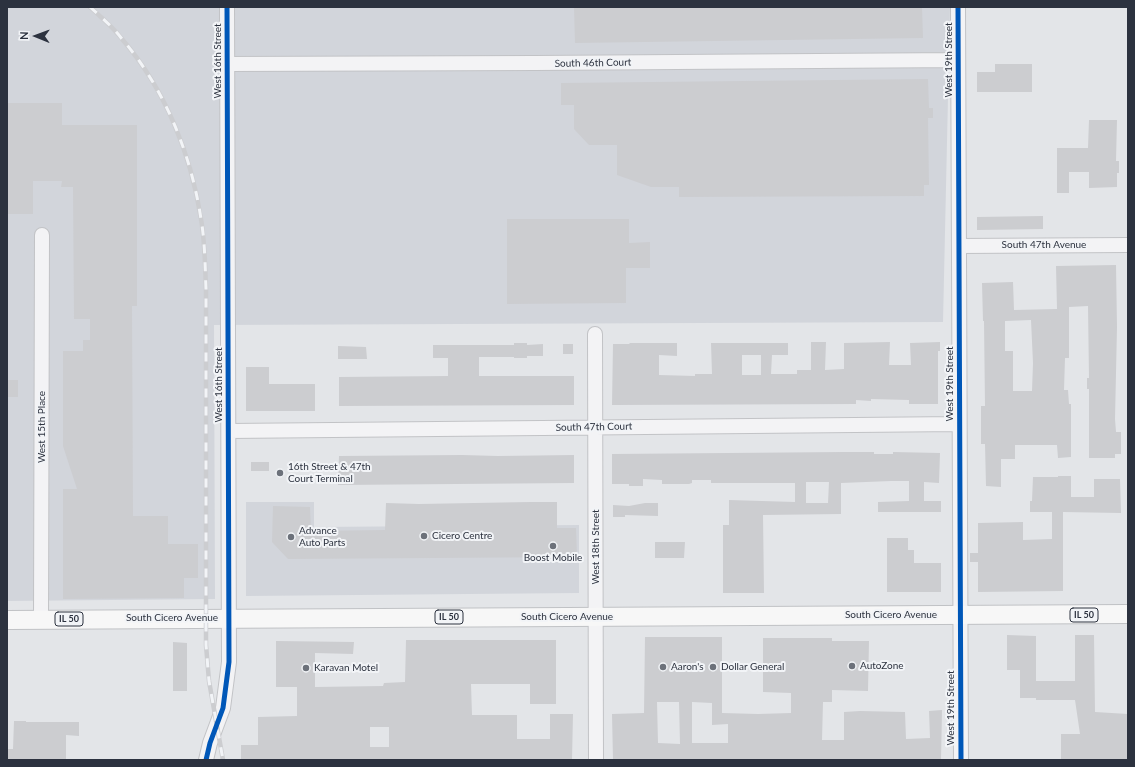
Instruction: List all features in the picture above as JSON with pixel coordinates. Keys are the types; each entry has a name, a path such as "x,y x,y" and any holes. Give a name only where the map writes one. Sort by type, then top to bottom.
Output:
{"main road":[{"name":"South Cicero Avenue","path":"7,620 1128,614"}],"street":[{"name":"West 16th Street","path":"206,760 212,736 223,708 229,662 228,7"},
{"name":"West 19th Street","path":"958,7 960,760"},
{"name":"South 46th Court","path":"227,64 958,60"},
{"name":"West 15th Place","path":"42,235 42,619"},
{"name":"South 47th Avenue","path":"959,246 1128,245"},
{"name":"West 18th Street","path":"595,334 596,760"},
{"name":"South 47th Court","path":"229,431 959,424"}],"shaded area":[{"path":"7,7 950,7 943,322 214,325 215,599 7,601"},
{"name":"Cicero Centre","path":"246,502 314,502 314,527 579,525 579,593 246,596"}],"building":[{"path":"574,7 922,7 923,38 575,43"},
{"path":"995,64 1032,64 1032,92 977,92 977,72 995,72"},
{"path":"928,79 929,108 933,108 933,118 928,118 929,185 924,185 924,196 679,197 679,187 651,187 617,175 617,145 589,145 574,129 574,105 561,105 561,83"},
{"path":"7,103 62,103 62,125 137,125 137,306 132,306 133,516 168,516 168,544 198,544 198,578 184,578 184,598 63,599 63,489 77,489 63,446 63,351 83,351 83,340 90,340 90,319 74,319 73,187 61,187 62,181 33,181 33,214 7,214"},
{"path":"1089,120 1117,120 1116,161 1119,161 1119,173 1117,173 1117,187 1089,188 1089,172 1069,172 1069,193 1057,193 1057,148 1088,148"},
{"path":"1043,216 1043,229 977,230 977,217"},
{"path":"507,219 629,219 629,243 650,242 650,268 626,268 626,303 507,304"},
{"path":"1116,265 1117,327 1115,419 1116,432 1121,432 1121,454 1115,454 1115,458 1089,458 1089,389 1087,389 1087,378 1089,378 1088,306 1069,307 1069,358 1065,358 1064,390 1068,390 1069,404 1071,404 1071,457 1058,458 1057,445 1015,445 1015,459 1001,459 1001,487 986,486 985,444 981,444 981,406 985,406 982,283 1013,282 1014,310 1057,309 1056,266","holes":["1031,320 1033,363 1032,391 1013,391 1013,351 1005,351 1005,321"]},
{"path":"811,342 826,342 825,370 844,369 844,343 890,342 889,365 911,365 910,343 940,342 940,351 938,351 938,404 909,404 909,400 871,399 871,401 856,400 856,404 612,405 613,344 677,343 677,356 659,355 659,375 695,376 695,374 712,374 711,343 788,343 788,355 772,355 771,374 797,374 797,370 811,370","holes":["742,355 761,355 761,375 742,375"]},
{"path":"514,343 527,343 527,345 543,344 543,356 527,356 527,358 479,357 479,376 574,376 574,405 339,406 339,377 448,376 448,358 433,358 433,345 514,345"},
{"path":"563,344 573,344 573,354 563,354"},
{"path":"338,346 366,347 367,359 338,359"},
{"path":"246,367 269,367 269,384 315,384 315,411 246,411"},
{"path":"7,380 18,380 18,397 7,397"},
{"path":"843,452 874,452 874,454 893,454 893,452 940,453 939,483 924,482 924,501 941,501 941,512 878,512 878,502 909,501 909,481 841,483 841,514 763,515 764,593 723,593 723,525 729,525 729,500 795,502 795,483 711,483 711,480 692,480 692,483 689,484 662,484 662,480 643,479 643,486 612,484 612,454","holes":["806,482 829,482 828,503 806,503"]},
{"path":"574,455 574,483 338,485 339,456"},
{"path":"251,462 269,462 269,471 251,471"},
{"path":"1071,476 1071,497 1094,497 1094,479 1120,479 1121,513 1063,512 1063,591 978,592 978,562 970,562 970,553 978,553 978,523 1023,522 1023,540 1052,539 1052,512 1030,512 1030,501 1032,501 1033,477"},
{"name":"Cicero Centre","path":"557,502 557,528 576,528 577,557 288,559 272,542 273,506 310,507 311,531 385,530 386,503 419,504"},
{"path":"645,503 658,503 658,516 625,515 625,517 613,517 613,505 629,506"},
{"path":"887,538 908,538 908,550 914,550 914,563 941,563 941,592 887,592"},
{"path":"655,542 685,542 684,558 655,558"},
{"path":"1007,635 1036,636 1036,681 1075,681 1075,635 1094,635 1095,712 1128,714 1128,760 1061,760 1061,734 1080,734 1075,700 1036,700 1036,698 1020,698 1020,670 1007,670"},
{"path":"645,637 722,637 722,713 758,714 791,713 791,693 763,692 763,638 832,638 832,641 869,641 868,691 832,690 832,702 823,702 822,740 844,740 844,712 860,711 905,712 906,739 930,738 929,711 942,710 941,760 613,760 612,714 644,713","holes":["657,702 679,702 680,744 658,743","692,702 712,703 712,725 728,724 728,743 692,743"]},
{"path":"406,640 556,640 556,704 530,704 530,684 471,684 472,715 517,715 517,739 550,739 550,714 573,714 572,760 241,760 241,745 258,745 258,717 297,716 297,687 276,687 276,641 354,642 353,654 315,653 315,687 383,686 384,683 405,682","holes":["370,727 389,727 389,747 370,747"]},
{"path":"173,642 187,643 187,691 173,691"},
{"path":"14,721 79,722 79,736 66,735 66,760 7,760 7,749 13,749"}],"railway":[{"path":"90,7 115,30 137,58 163,101 174,123 183,147 190,170 201,219 206,289 206,645 209,681 223,760"}],"cycle path":[{"path":"206,760 210,743 223,708 229,662 227,7"},
{"path":"958,7 961,760"}],"place":[{"name":"16th Street & 47th Court Terminal","path":"280,473"},
{"name":"Cicero Centre","path":"424,536"},
{"name":"Advance Auto Parts","path":"291,537"},
{"name":"Boost Mobile","path":"553,546"},
{"name":"AutoZone","path":"852,666"},
{"name":"Aaron's","path":"663,667"},
{"name":"Dollar General","path":"713,667"},
{"name":"Karavan Motel","path":"306,668"}]}
